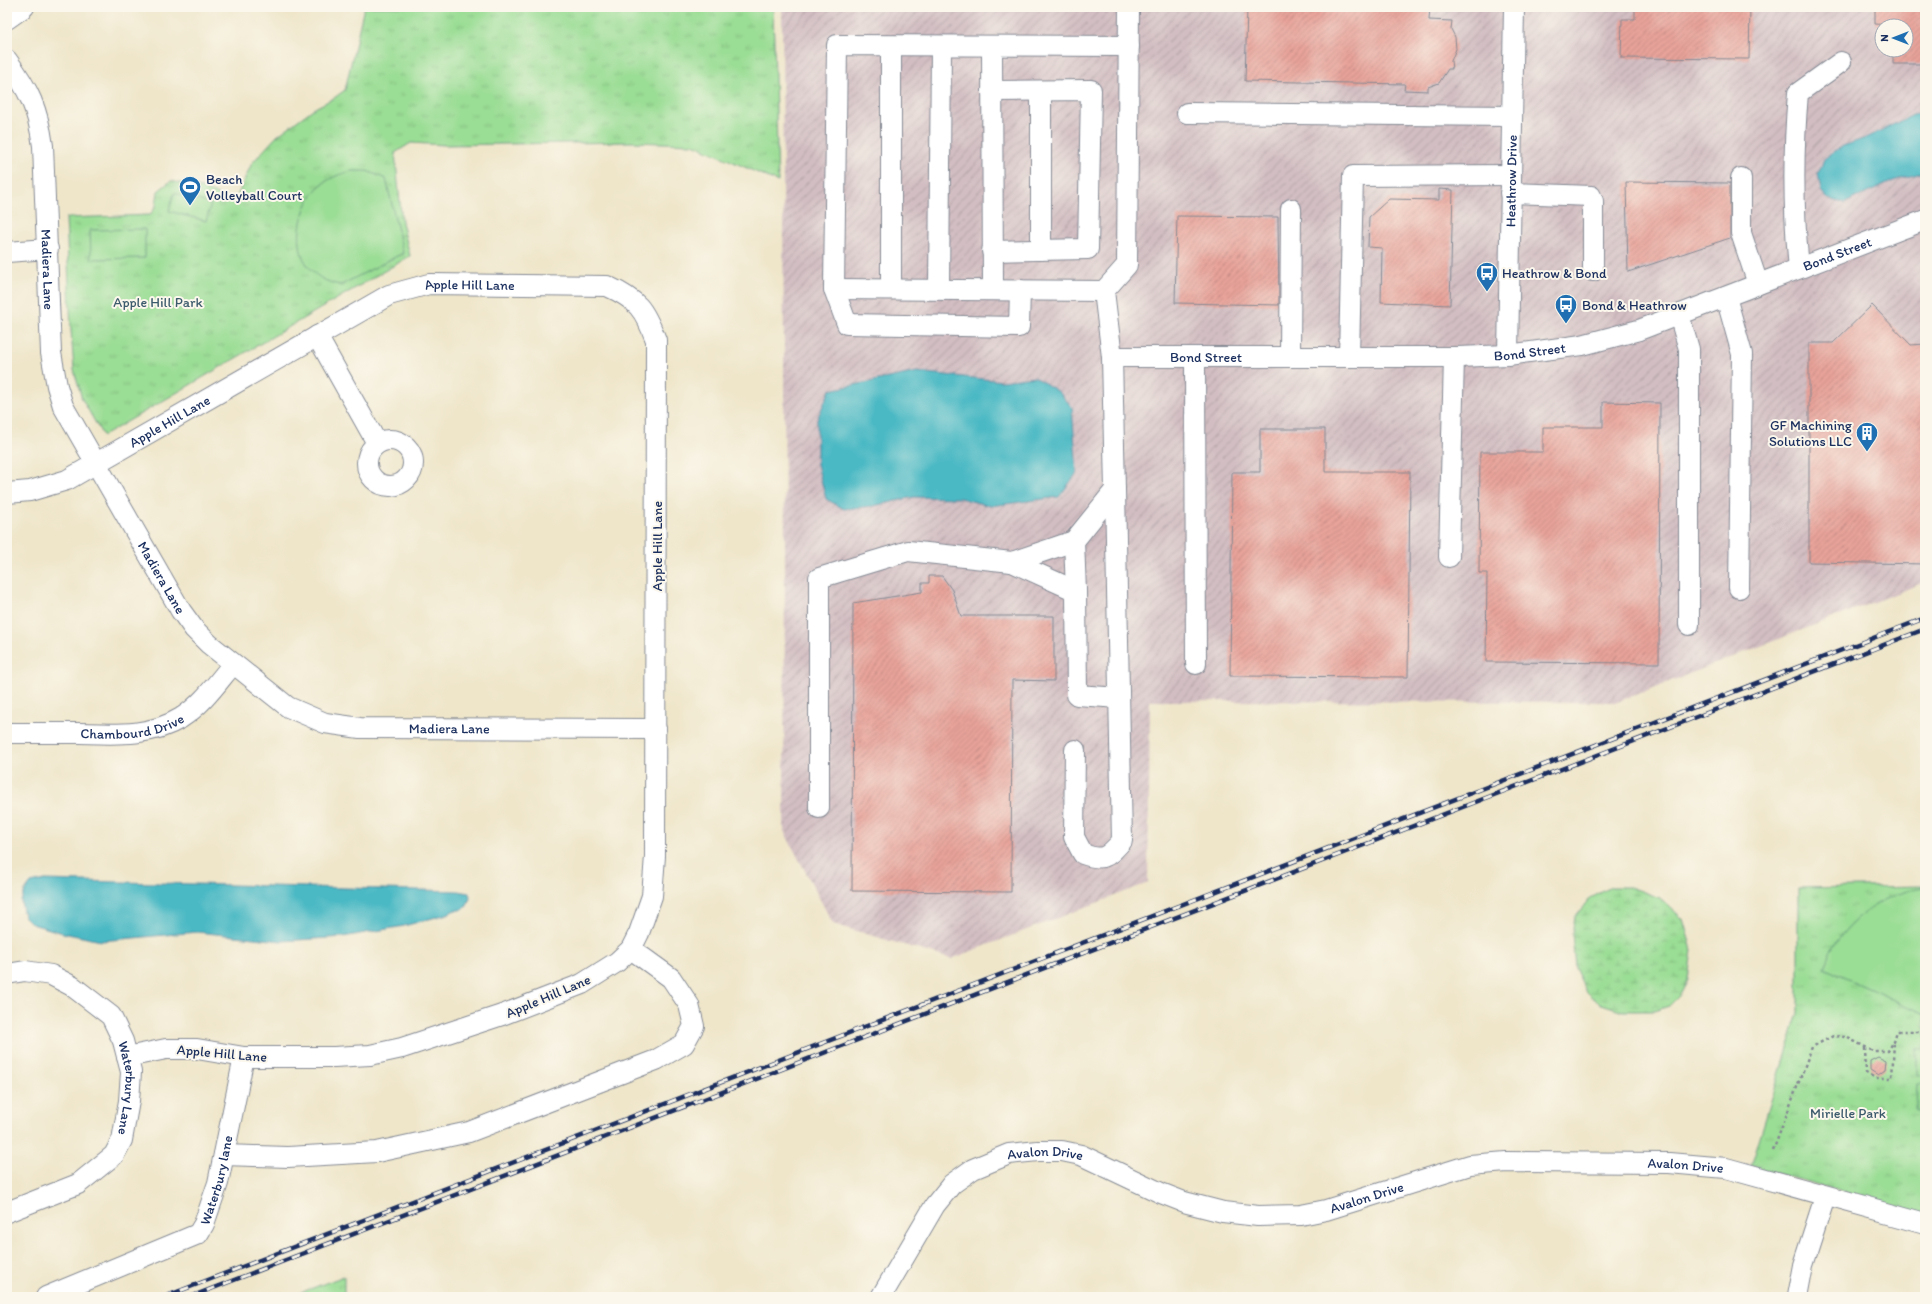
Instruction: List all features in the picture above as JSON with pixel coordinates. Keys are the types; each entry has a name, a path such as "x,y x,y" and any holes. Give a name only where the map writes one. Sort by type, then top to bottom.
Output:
{"street":[{"path":"7,19 24,7"},
{"path":"1075,750 1074,837 1083,854 1096,859 1109,855 1122,841 1112,357 1104,291 1127,265 1129,7"},
{"name":"Heathrow Drive","path":"1508,355 1514,7"},
{"path":"1020,290 1020,327 847,324 834,289 836,45 1129,46"},
{"path":"891,46 891,289"},
{"path":"939,290 941,46"},
{"path":"992,46 993,290"},
{"name":"Madiera Lane","path":"7,60 22,81 40,120 43,146 48,249 51,353 57,386 63,406 181,612 194,629 233,664 288,707 325,723 360,728 656,729"},
{"path":"1799,268 1795,230 1794,152 1798,93 1841,62"},
{"path":"1041,90 1041,250"},
{"path":"992,91 1091,90 1088,249 992,251"},
{"path":"1187,113 1512,116"},
{"path":"1349,357 1353,176 1510,184 1590,196 1593,201 1593,271"},
{"path":"1741,178 1741,233 1758,284"},
{"path":"1290,357 1291,208"},
{"name":"Bond Street","path":"1112,357 1454,357 1508,355 1582,345 1639,330 1925,220"},
{"path":"7,252 48,249"},
{"name":"Apple Hill Lane","path":"7,493 30,492 50,487 67,480 389,294 429,284 606,286 623,293 640,306 648,317 656,340 658,356 655,856 652,896 639,933 631,948 617,962 582,984 502,1015 402,1048 370,1055 244,1057 197,1049 166,1049 127,1057"},
{"path":"834,289 1104,291"},
{"path":"1726,296 1742,354 1739,588"},
{"path":"1679,315 1689,349 1689,625"},
{"path":"317,336 377,443"},
{"path":"1195,357 1196,664"},
{"path":"1449,557 1454,357"},
{"path":"1012,562 1074,541 1115,490"},
{"path":"1074,541 1077,696 1119,698"},
{"path":"819,808 820,578 908,551 1012,562 1076,591"},
{"name":"Chambourd Drive","path":"7,733 127,734 160,727 181,718 205,698 233,664"},
{"path":"224,1155 288,1156 377,1152 469,1132 656,1060 684,1044 694,1026 690,1005 671,978 631,948"},
{"name":"Waterbury Lane","path":"7,974 25,971 51,975 72,986 111,1016 123,1041 131,1072 129,1101 122,1140 114,1154 78,1184 7,1212"},
{"name":"Waterbury lane","path":"46,1297 198,1234 204,1224 218,1183 244,1057"},
{"name":"Avalon Drive","path":"881,1297 935,1205 952,1184 973,1169 1009,1154 1038,1151 1062,1151 1081,1155 1161,1193 1184,1202 1223,1212 1258,1216 1301,1215 1326,1210 1463,1167 1506,1162 1700,1164 1726,1168 1925,1223"},
{"path":"1797,1297 1803,1265 1825,1196"}],"path":[{"path":"1865,1048 1866,1073 1875,1078 1892,1078 1894,1041 1897,1031 1925,1031"},
{"path":"1773,1151 1812,1047 1833,1036 1846,1036 1865,1048 1873,1051 1888,1051 1894,1041"}],"shaded area":[{"path":"782,7 1925,7 1925,582 1617,702 1150,701 1148,883 951,959 833,924 784,831 785,547"}],"green space":[{"name":"Apple Hill Park","path":"364,7 773,7 778,182 693,144 633,142 445,145 411,143 395,153 402,222 410,256 103,436 82,399 74,370 66,218 150,215 156,206 158,191 171,181 198,187 235,201 252,163 277,136 313,109 334,98 345,90"},
{"path":"352,171 367,171 386,179 403,253 341,285 331,283 321,278 309,268 302,254 300,244 301,222 309,201 314,192 321,185 328,180"},
{"name":"Beach Volleyball Court","path":"174,193 211,204 206,221 169,211"},
{"path":"145,229 145,258 91,259 90,230"},
{"name":"Mirielle Park","path":"1925,886 1925,1215 1751,1166 1798,1013 1798,888"},
{"path":"1611,887 1630,887 1660,898 1683,919 1692,950 1688,979 1679,996 1669,1006 1654,1011 1623,1011 1599,1003 1586,991 1575,968 1572,933 1575,917 1589,899"},
{"path":"1925,888 1925,1014 1824,968 1830,953 1839,939 1850,925 1863,914 1877,904 1893,896"},
{"path":"1917,1048 1925,1048 1925,1075 1917,1075"},
{"path":"1917,1084 1925,1084 1925,1111 1916,1111"},
{"path":"344,1276 344,1297 289,1297"}],"water":[{"path":"1925,112 1925,172 1896,180 1845,203 1828,199 1821,191 1818,173 1825,158 1843,146 1863,139 1913,115"},
{"path":"917,372 1002,381 1035,377 1059,392 1072,407 1077,473 1059,497 990,506 960,498 914,497 873,506 844,509 826,499 817,464 817,419 830,390"},
{"path":"45,880 458,891 469,893 470,897 467,906 461,910 455,910 447,914 404,926 343,937 282,941 197,932 101,941 63,933 32,924 24,916 21,901 25,891 31,883"}],"building":[{"path":"1247,7 1430,7 1429,20 1452,21 1451,29 1455,37 1456,49 1451,61 1452,69 1448,69 1439,83 1428,87 1428,91 1404,90 1405,84 1245,81"},
{"path":"1635,7 1750,7 1749,59 1621,58 1622,19 1635,19"},
{"path":"1875,7 1925,7 1925,64 1893,64 1893,58 1914,58 1914,18 1875,18"},
{"path":"1626,182 1730,183 1730,238 1628,272"},
{"path":"1439,189 1453,190 1450,305 1381,302 1382,248 1368,247 1369,217 1389,199 1439,200"},
{"path":"1177,216 1278,217 1279,305 1175,303"},
{"name":"GF Machining Solutions LLC","path":"1872,305 1911,345 1925,344 1925,564 1809,562 1809,343 1833,343"},
{"path":"1603,402 1660,403 1659,663 1486,662 1487,573 1479,573 1480,452 1543,452 1543,427 1603,427"},
{"path":"1260,429 1325,429 1325,472 1410,472 1408,677 1230,676 1232,472 1260,472"},
{"path":"929,576 942,576 952,590 961,616 1054,616 1054,681 1012,680 1011,892 852,891 853,603 922,592 922,583 929,583"},
{"path":"1878,1057 1886,1061 1885,1070 1878,1075 1870,1070 1870,1061"}],"railway":[{"path":"164,1297 1925,618"},
{"path":"190,1297 1925,629"}],"place":[{"name":"Beach Volleyball Court","path":"190,206"},
{"name":"Heathrow & Bond","path":"1487,292"},
{"name":"Bond & Heathrow","path":"1566,324"},
{"name":"GF Machining Solutions LLC","path":"1867,452"}]}
